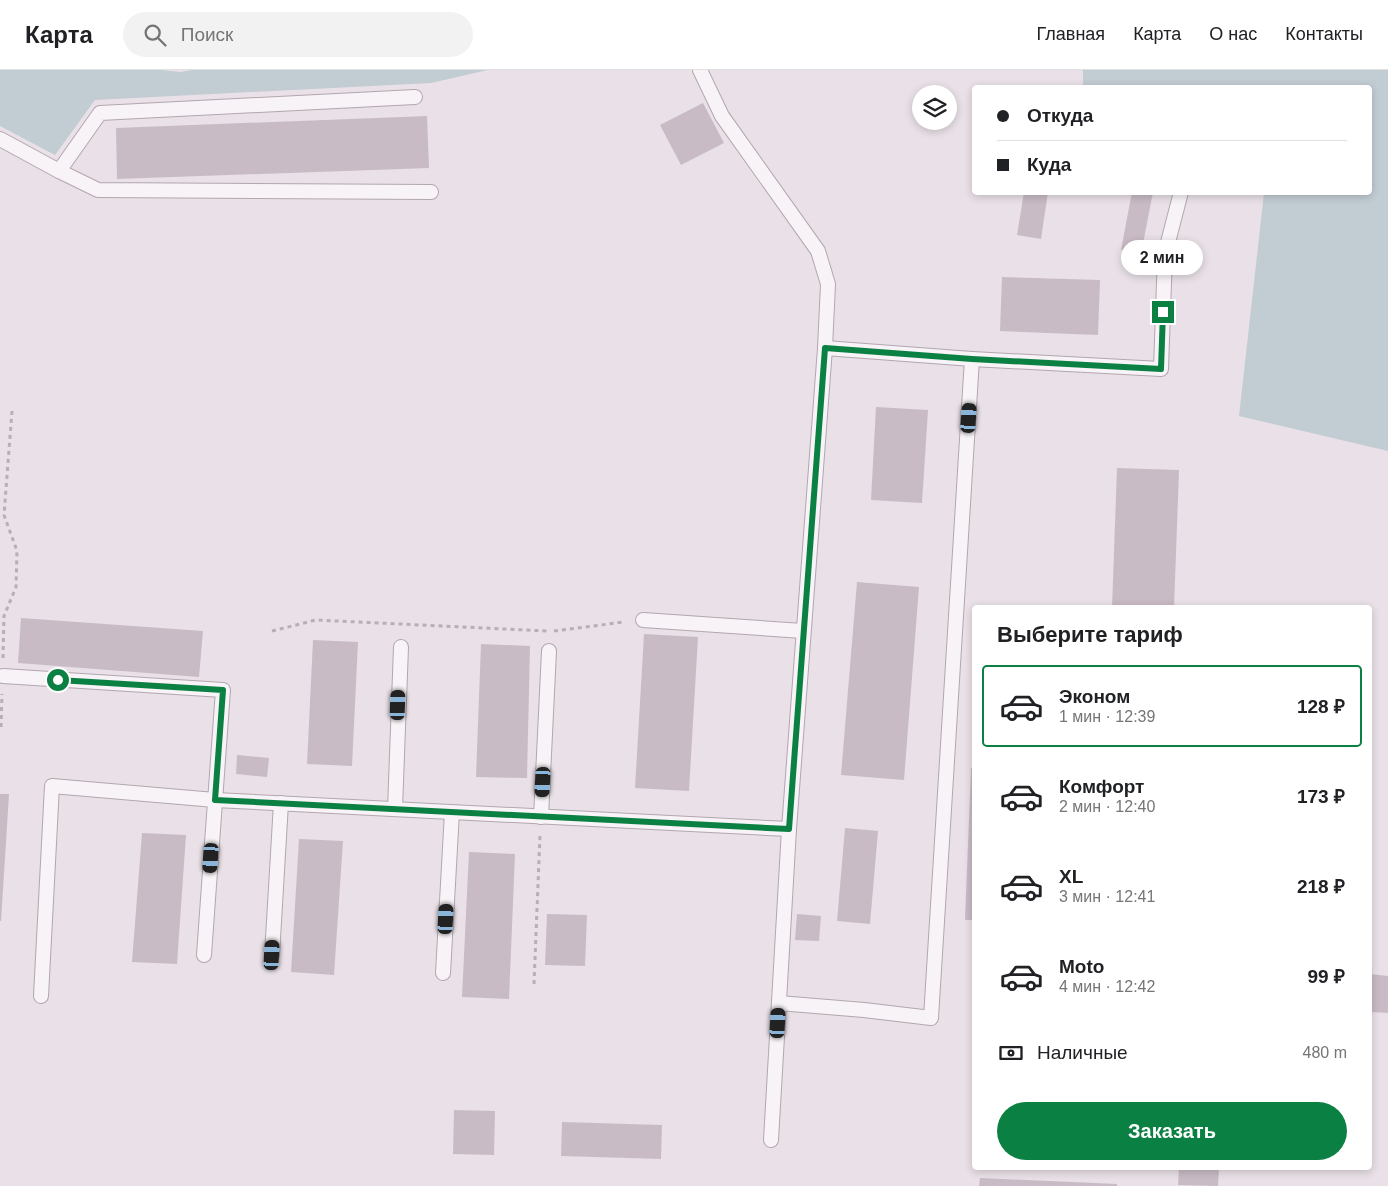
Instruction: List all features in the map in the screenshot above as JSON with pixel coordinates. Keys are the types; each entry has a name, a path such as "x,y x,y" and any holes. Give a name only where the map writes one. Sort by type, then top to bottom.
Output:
{"lane":[{"path":"700,70 722,116 818,251 828,284 825,348 789,829 771,1140"},
{"path":"59,171 100,113 415,97"},
{"path":"0,140 98,190 431,192"},
{"path":"825,348 972,359 1161,369 1165,254 1180,195"},
{"path":"779,1003 931,1018 972,359"},
{"path":"643,620 803,630"},
{"path":"395,809 400,647"},
{"path":"541,817 549,651"},
{"path":"3,676 223,690 204,955"},
{"path":"41,996 52,786 215,800 789,829"},
{"path":"272,955 282,803"},
{"path":"443,973 452,812"}],"path":[{"path":"1,727 4,616 16,587 17,551 4,515 12,411"},
{"path":"272,630 316,620 556,631 643,620"},
{"path":"534,984 541,817"}],"shaded area":[{"path":"0,70 161,70 181,72 192,70 488,70 431,83 95,100 55,155 0,126"},
{"path":"1083,70 1388,70 1388,451 1239,416 1264,195 1372,195 1372,85 1083,85"}],"building":[{"path":"703,103 724,143 681,165 660,125"},
{"path":"427,116 429,168 117,179 116,128"},
{"path":"1024,195 1048,195 1041,239 1017,235"},
{"path":"1131,195 1152,195 1141,254 1121,250"},
{"path":"1002,277 1100,280 1098,335 1000,331"},
{"path":"876,407 928,410 922,503 871,500"},
{"path":"1117,468 1179,470 1174,605 1112,605"},
{"path":"857,582 919,587 904,780 841,775"},
{"path":"21,618 203,631 199,677 18,663"},
{"path":"644,634 698,637 689,791 635,788"},
{"path":"313,640 358,642 352,766 307,764"},
{"path":"481,644 530,646 527,778 476,777"},
{"path":"237,755 269,758 267,777 236,774"},
{"path":"971,768 972,768 972,920 965,920"},
{"path":"0,794 9,794 1,921 0,921"},
{"path":"845,828 878,831 870,924 837,921"},
{"path":"142,833 186,835 177,964 132,962"},
{"path":"299,839 343,841 334,975 291,972"},
{"path":"469,852 515,854 509,999 462,997"},
{"path":"547,914 587,915 585,966 545,965"},
{"path":"797,914 821,916 819,941 795,940"},
{"path":"1372,974 1388,976 1388,1013 1372,1012"},
{"path":"454,1110 495,1111 494,1155 453,1154"},
{"path":"562,1122 662,1125 661,1159 561,1156"},
{"path":"1179,1170 1219,1170 1218,1186 1178,1185"},
{"path":"980,1178 1117,1184 1117,1186 979,1186"}],"route":[{"path":"58,680 223,690 215,800 789,829 825,348 972,359 1161,369 1163,312"}]}
